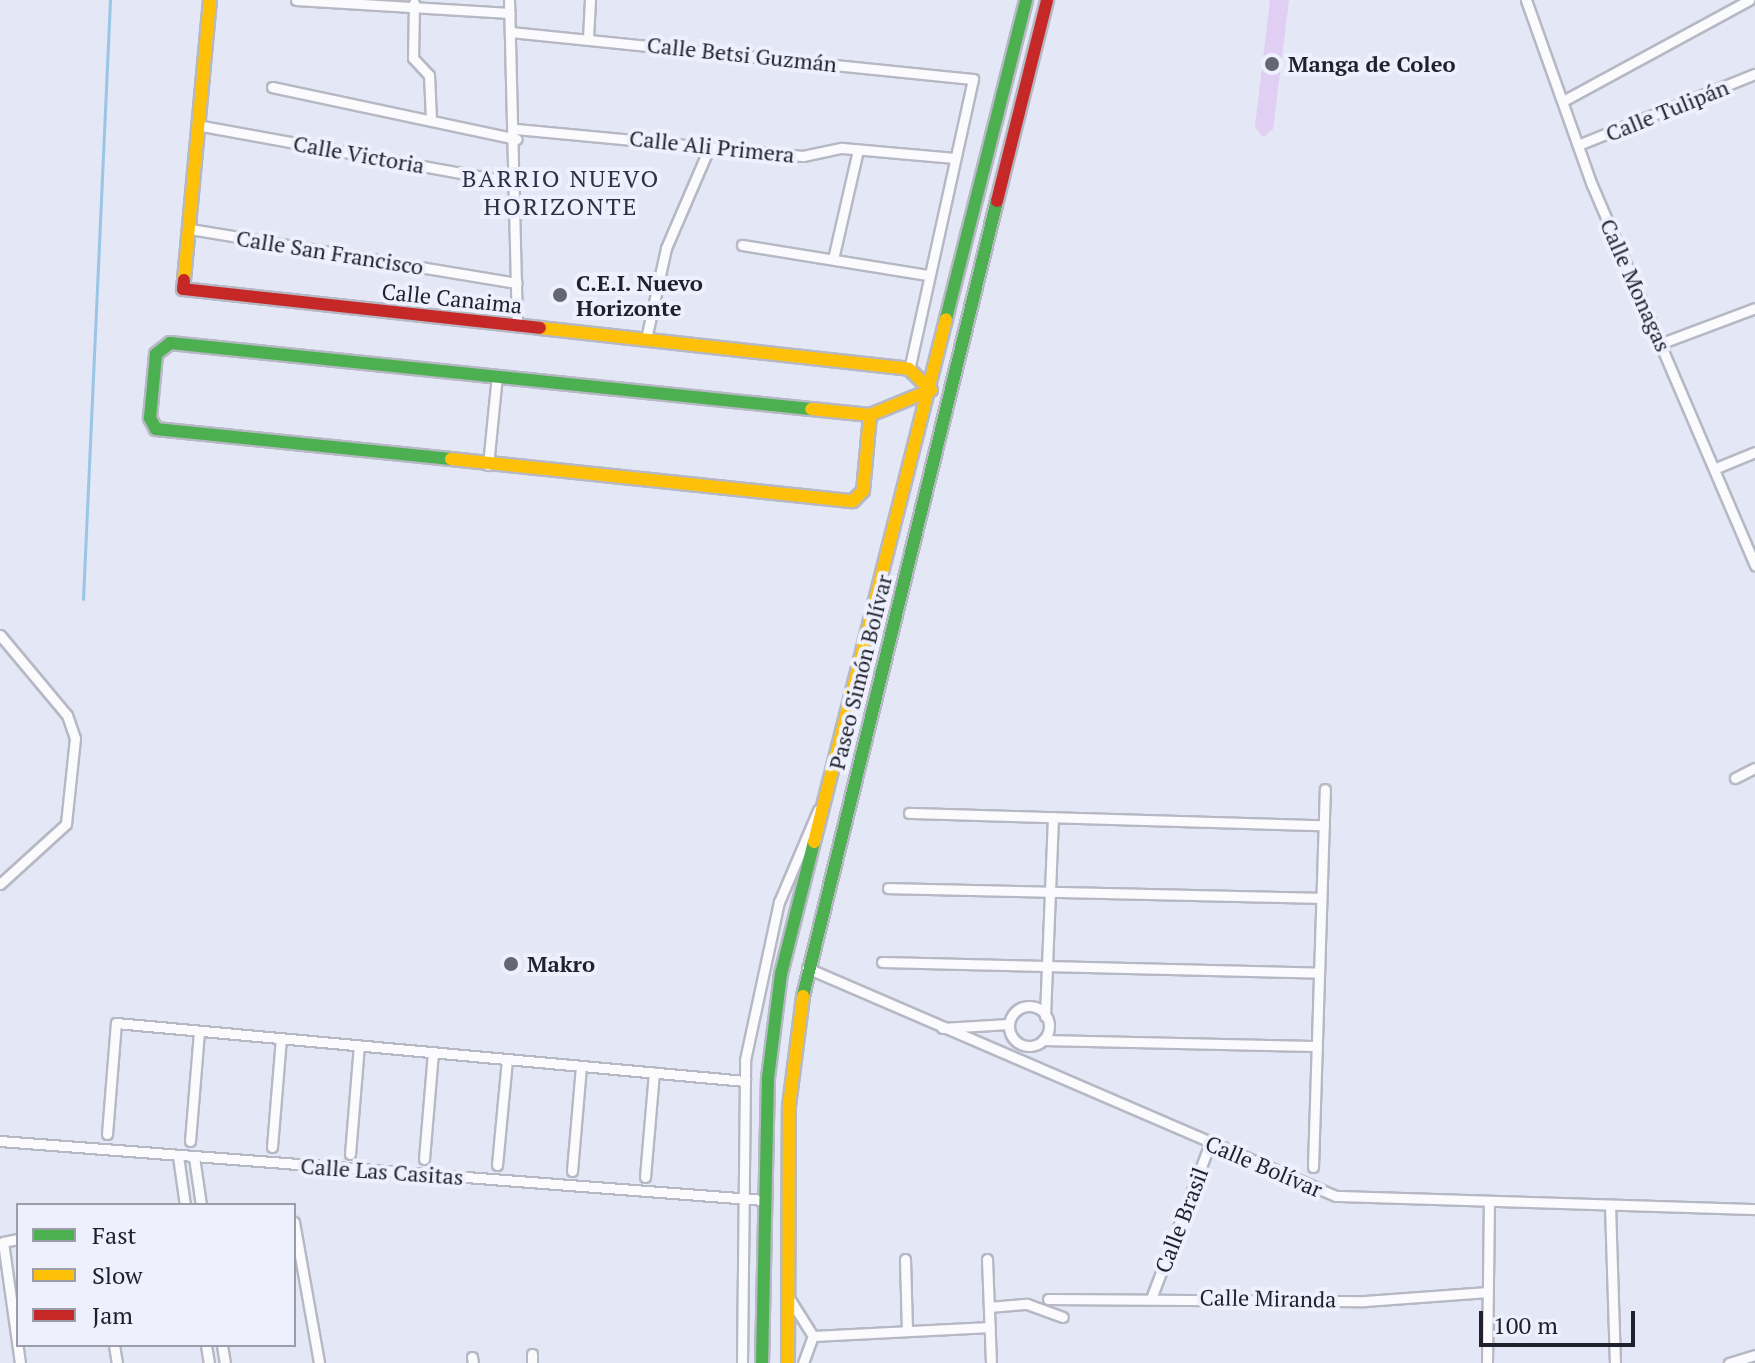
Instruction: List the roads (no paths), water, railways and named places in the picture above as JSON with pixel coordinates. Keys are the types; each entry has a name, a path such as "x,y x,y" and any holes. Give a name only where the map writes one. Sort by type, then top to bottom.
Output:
{"main road":[{"path":"190,229 202,126 210,0"},
{"name":"Paseo Simón Bolívar","path":"762,1363 768,1078 785,959 931,390 1026,0"},
{"name":"Paseo Simón Bolívar","path":"788,1363 791,1073 807,968 1047,0"},
{"name":"Calle Canaima","path":"190,229 183,289 909,369"},
{"path":"870,415 863,491 853,501 161,431 150,418 156,354 170,343 870,415 931,390"},
{"path":"909,369 931,390 948,394"},
{"path":"785,959 807,968"}],"street":[{"path":"296,0 414,3 510,13"},
{"path":"509,0 516,134 517,325"},
{"path":"588,38 590,0"},
{"name":"Calle Monagas","path":"1526,0 1578,145 1755,566"},
{"path":"1563,101 1749,0"},
{"path":"414,3 413,58 429,75 431,119"},
{"name":"Calle Betsi Guzmán","path":"510,32 973,79 955,158"},
{"name":"Calle Tulipán","path":"1578,145 1755,74"},
{"name":"Calle Ali Primera","path":"272,87 516,134 710,146 803,156 858,150 955,158"},
{"name":"Calle Victoria","path":"202,126 516,183"},
{"path":"646,339 658,274 710,146"},
{"path":"833,259 858,150"},
{"path":"909,369 955,158"},
{"name":"Calle San Francisco","path":"190,229 517,283"},
{"path":"742,245 928,275"},
{"path":"1662,343 1755,308"},
{"path":"488,465 497,375"},
{"path":"1716,468 1755,452"},
{"path":"0,635 67,715 75,738 66,824 0,884"},
{"path":"1735,778 1755,768"},
{"path":"1313,1167 1325,789"},
{"name":"Paseo Simón Bolívar","path":"742,1363 740,1199 745,1081 779,902 824,800"},
{"path":"909,813 1324,825"},
{"path":"1043,1040 1053,817"},
{"path":"888,888 1321,898"},
{"path":"882,962 1319,973"},
{"name":"Calle Bolívar","path":"807,968 1336,1196 1755,1209"},
{"path":"942,1028 1009,1024 1023,1007 1045,1016"},
{"path":"107,1134 116,1023 745,1081"},
{"path":"1009,1024 1019,1043 1043,1040 1317,1046"},
{"path":"190,1141 199,1031"},
{"path":"272,1147 281,1038"},
{"path":"350,1154 359,1045"},
{"path":"424,1159 433,1052"},
{"path":"497,1165 507,1059"},
{"path":"572,1171 581,1066"},
{"path":"645,1177 654,1072"},
{"name":"Calle Las Casitas","path":"0,1141 764,1200"},
{"name":"Calle Brasil","path":"1152,1296 1210,1143"},
{"path":"178,1156 185,1203"},
{"path":"194,1157 201,1203"},
{"path":"1487,1363 1489,1203"},
{"path":"1610,1205 1615,1363"},
{"path":"296,1233 319,1363"},
{"path":"16,1239 3,1242 16,1335"},
{"path":"905,1259 907,1331"},
{"path":"987,1259 991,1361"},
{"name":"Calle Miranda","path":"1048,1299 1152,1296 1365,1301 1488,1292"},
{"path":"788,1296 813,1336"},
{"path":"989,1307 1027,1304 1063,1317"},
{"path":"813,1336 990,1327"},
{"path":"803,1363 813,1336"},
{"path":"1729,1363 1755,1355"}],"waterway":[{"path":"83,599 110,0"}],"place":[{"name":"Manga de Coleo","path":"1272,64"},
{"name":"C.E.I. Nuevo Horizonte","path":"560,295"},
{"name":"Makro","path":"511,964"}],"district":[{"name":"BARRIO NUEVO HORIZONTE","path":"561,193"}]}
